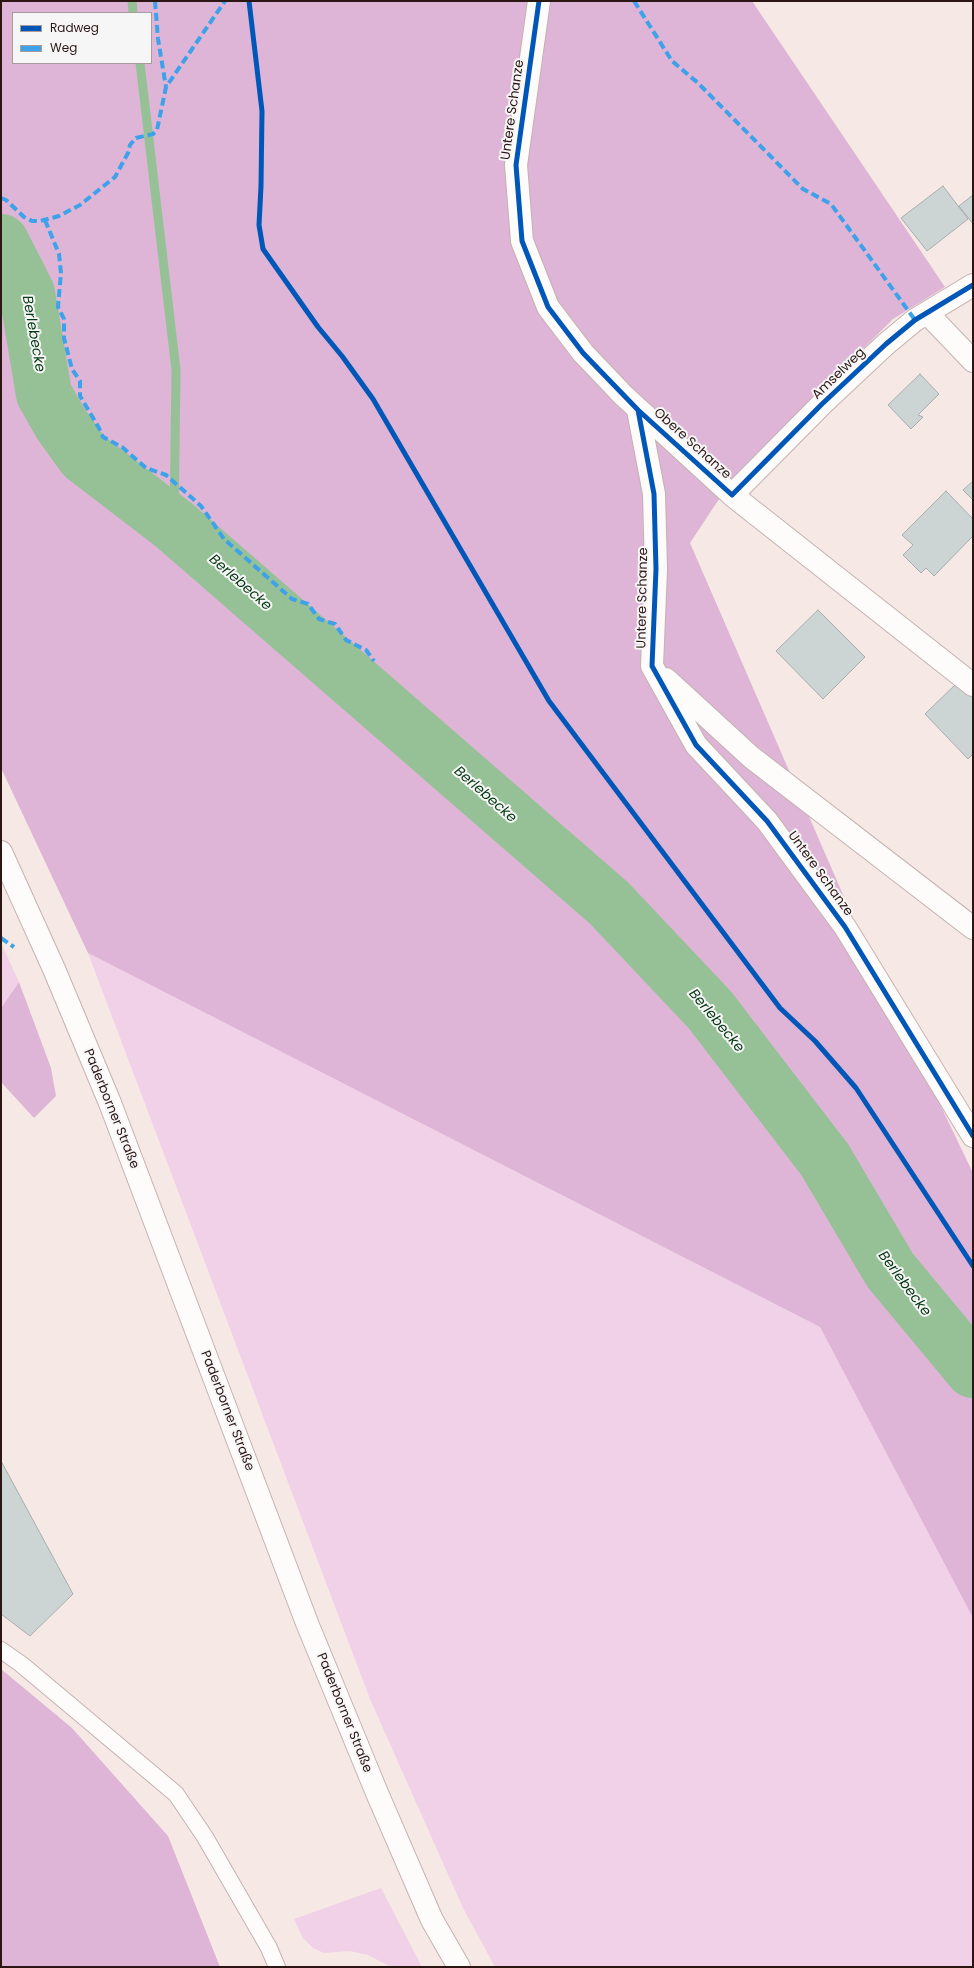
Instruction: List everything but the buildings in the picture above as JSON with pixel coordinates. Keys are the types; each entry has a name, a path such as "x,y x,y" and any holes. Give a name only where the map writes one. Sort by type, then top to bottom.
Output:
{"street":[{"name":"Untere Schanze","path":"539,1 516,165 522,241 548,307 583,353 638,410 654,494 656,569 652,666 696,745 768,821 846,927 973,1136"},
{"name":"Amselweg","path":"732,494 822,404 886,344 915,320 928,314 973,285"},
{"path":"928,314 973,361"},
{"name":"Obere Schanze","path":"638,410 732,494 973,685"},
{"name":"Untere Schanze","path":"652,666 751,757 973,928"},
{"name":"Paderborner Straße","path":"1,852 54,969 110,1103 319,1653 376,1793 432,1920 459,1967"}],"lane":[{"path":"1,1650 21,1664 176,1794 209,1843 269,1948 277,1967"}],"shaded area":[{"path":"1,1 752,1 945,287 893,319 731,481 690,543 881,982 973,1173 973,1618 820,1327 88,953 1,768"},
{"path":"1,943 19,982 1,1008"},
{"path":"88,953 820,1327 973,1618 973,1967 495,1967 463,1908 370,1699"},
{"path":"19,982 51,1068 56,1096 34,1118 1,1082 1,1008"},
{"path":"1,1669 72,1728 168,1836 220,1967 1,1967"},
{"path":"381,1888 422,1967 391,1967 368,1955 350,1951 324,1953 313,1948 303,1938 294,1919"}],"waterway":[{"path":"132,1 133,12"},
{"path":"140,64 176,370 174,525"},
{"name":"Berlebecke","path":"1,242 27,293 44,394 61,424 84,456 174,525 609,903 710,1010 825,1160 890,1270 973,1370"}],"marked path":[{"path":"155,1 158,39 166,87"},
{"path":"1,198 6,200 24,217 32,221 40,221 59,216 80,205 115,177 128,153 130,145 136,138 153,134 157,130 166,87 225,1"},
{"path":"634,1 672,61 698,83 803,189 831,204 915,320"},
{"path":"45,220 59,254 61,273 58,307 64,319 64,338 72,369 80,381 80,396 103,437 122,447 146,468 166,475 201,506 224,539 292,599 308,604 319,619 335,624 346,640 366,650 374,661"},
{"path":"1,938 14,947"}],"cycle path":[{"path":"249,1 262,111 259,225 263,249 318,327 342,356 373,399 549,701 780,1008 815,1041 856,1088 973,1266"},
{"path":"539,1 516,165 522,241 548,307 583,353 638,410 732,495 822,404 886,344 915,320 973,285"},
{"path":"638,410 654,494 656,569 652,666 696,745 767,821 845,927 973,1136"}]}
